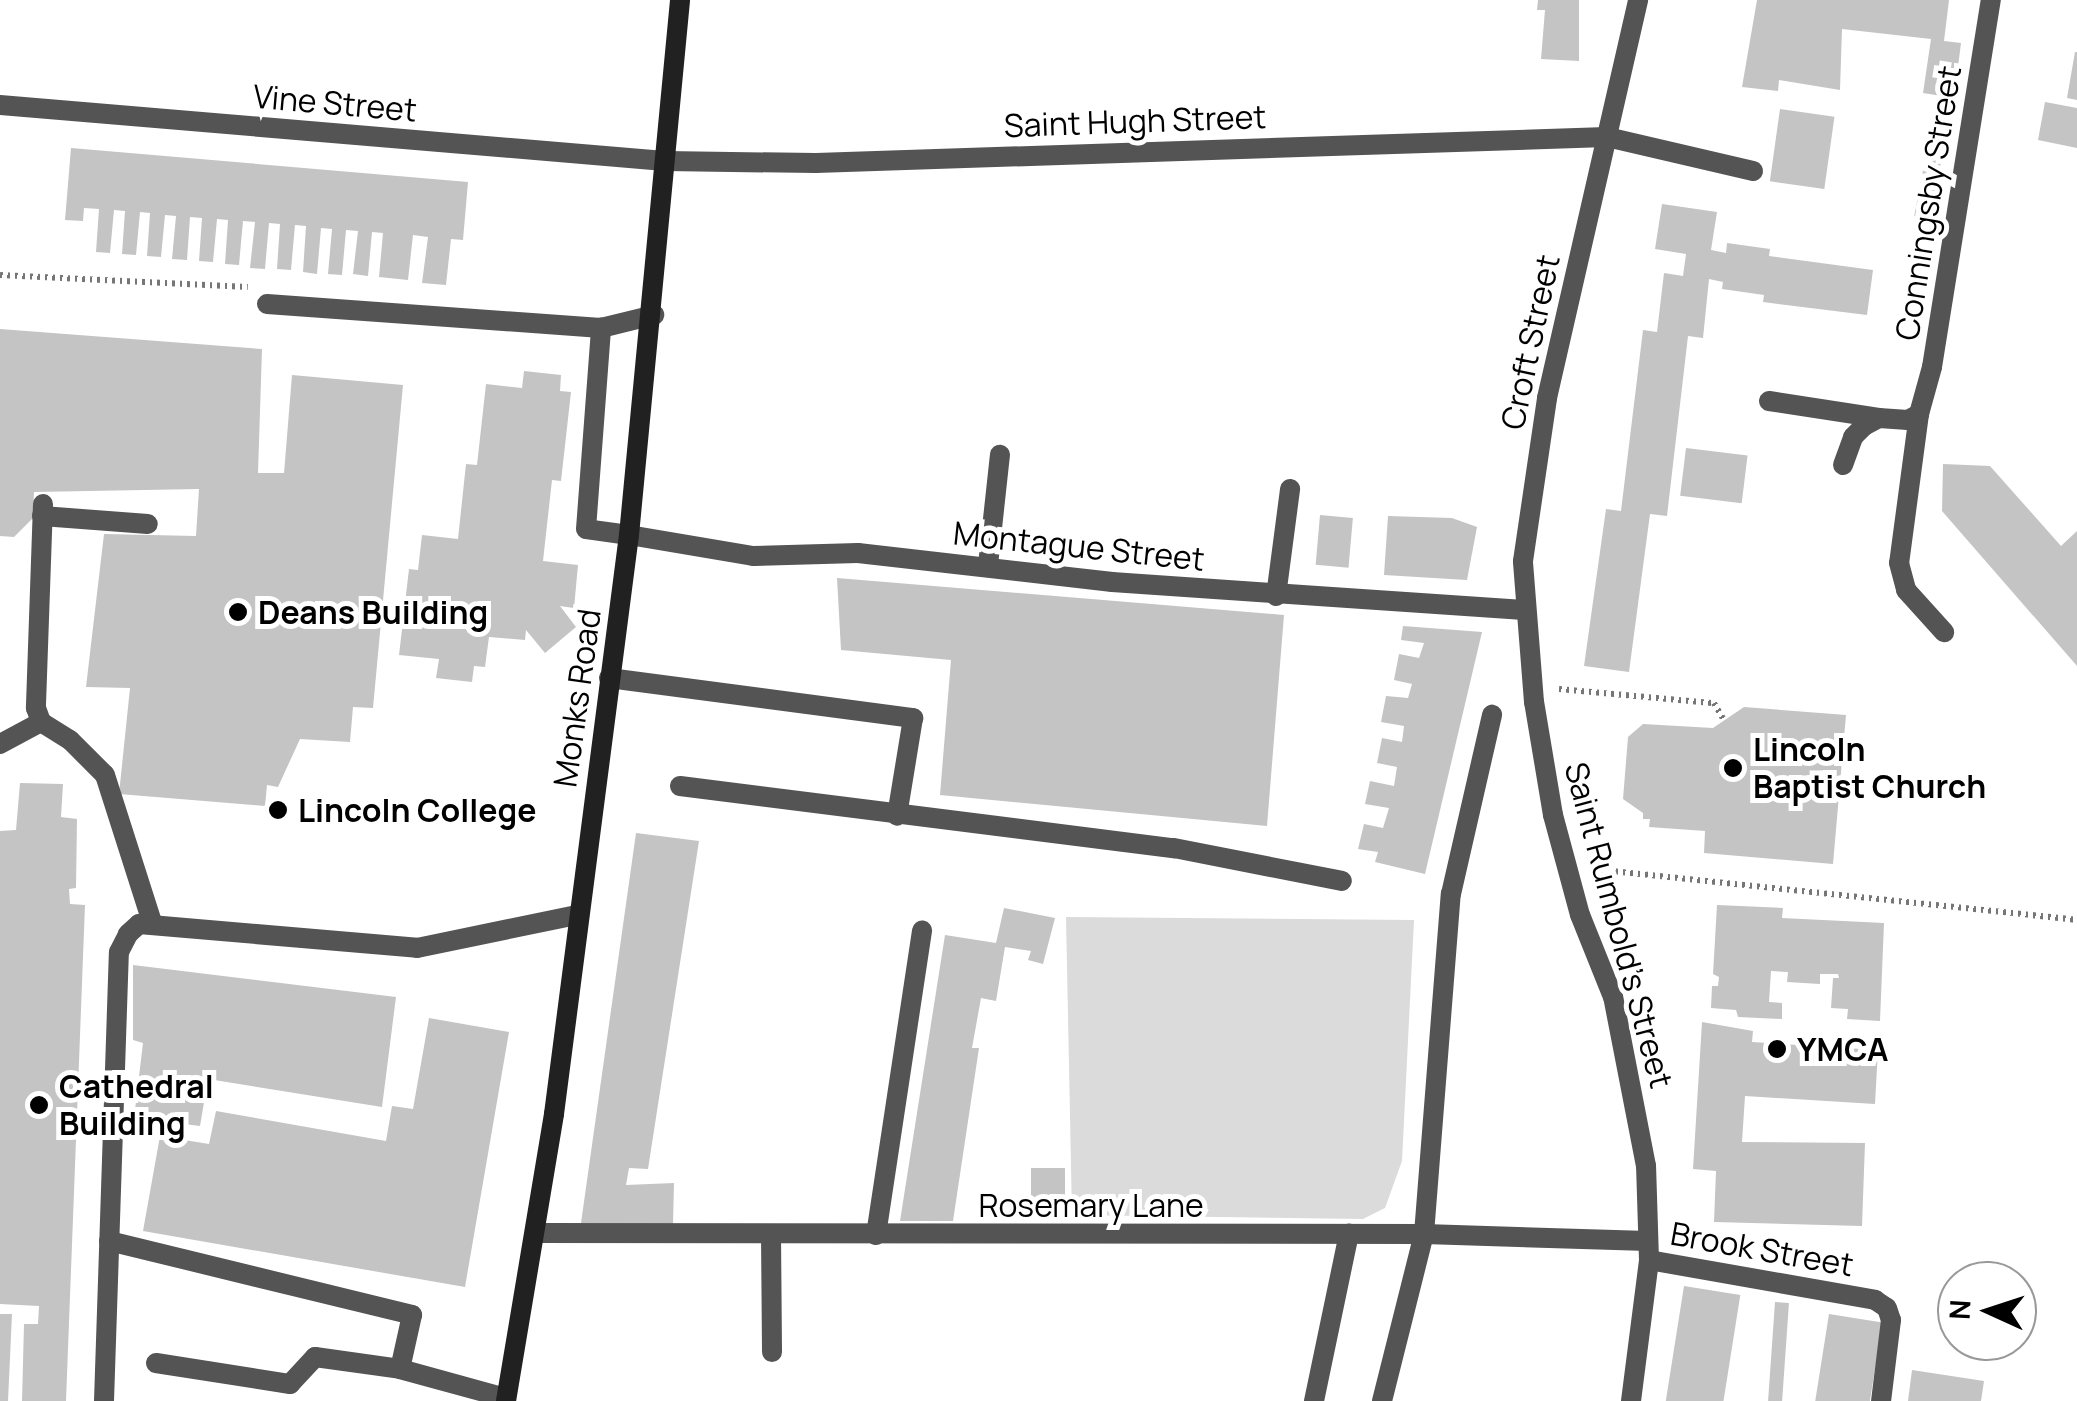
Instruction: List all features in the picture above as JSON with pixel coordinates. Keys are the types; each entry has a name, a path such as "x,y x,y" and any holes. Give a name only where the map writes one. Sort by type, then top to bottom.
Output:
{"main road":[{"name":"Monks Road","path":"506,1399 535,1233 630,535 654,315 680,0"}],"street":[{"name":"Croft Street","path":"1533,695 1524,610 1526,512 1547,398 1638,0"},
{"name":"Conningsby Street","path":"1944,632 1906,590 1900,563 1918,414 1930,382 1991,0"},
{"name":"Vine Street","path":"0,105 665,161"},
{"name":"Saint Hugh Street","path":"665,161 816,163 1607,137 1753,172"},
{"path":"267,304 602,328 654,315"},
{"name":"Montague Street","path":"602,328 586,529 753,556 858,553 1112,582 1524,610"},
{"path":"1769,401 1879,418 1908,420 1918,414"},
{"path":"1842,465 1853,437 1879,418"},
{"path":"988,566 1000,455"},
{"path":"1276,596 1290,489"},
{"path":"146,924 105,775 70,740 41,722 36,695 43,510 148,524"},
{"path":"610,678 913,718 897,816"},
{"name":"Saint Rumbold's Street","path":"1533,695 1553,815 1580,915 1613,997 1646,1166 1648,1250 1631,1401"},
{"path":"1382,1401 1424,1234 1451,894 1492,715"},
{"path":"0,744 41,722"},
{"path":"680,786 1174,848 1342,881"},
{"path":"146,924 416,948 577,915"},
{"path":"104,1401 119,952 146,924"},
{"path":"876,1235 922,930"},
{"name":"Rosemary Lane","path":"535,1233 1424,1234 1648,1250"},
{"path":"771,1234 772,1352"},
{"path":"1314,1401 1349,1234"},
{"path":"109,1241 412,1316 400,1369"},
{"name":"Brook Street","path":"1648,1250 1874,1300 1887,1308 1891,1320 1880,1401"},
{"path":"156,1363 290,1384 315,1357 400,1369 506,1399"}],"path":[{"path":"1533,695 1714,703 1724,720"},
{"path":"1567,866 2077,920"}],"shaded area":[{"path":"1066,917 1414,920 1402,1161 1385,1208 1363,1219 1072,1215"}],"building":[{"path":"1538,0 1579,0 1579,61 1541,59 1545,10 1537,10"},
{"path":"1757,0 1949,0 1944,41 1961,43 1954,98 1923,93 1931,39 1842,29 1840,90 1779,80 1778,91 1742,87"},
{"path":"2077,52 2077,100 2067,98"},
{"path":"2045,102 2077,108 2077,148 2038,140"},
{"path":"1780,109 1834,117 1824,189 1770,181"},
{"path":"1928,145 1944,148 1930,219 1914,216"},
{"path":"71,148 468,182 463,240 451,239 446,285 422,283 428,237 413,235 408,280 379,277 383,233 372,232 368,276 353,274 358,231 346,230 342,275 328,274 332,229 321,228 317,274 303,272 306,226 295,225 291,270 277,269 280,224 269,223 265,269 250,268 255,222 243,221 239,265 225,264 228,220 217,219 213,262 199,261 202,218 190,217 187,260 172,259 176,216 165,215 161,257 147,256 150,213 140,212 136,255 122,254 125,211 114,210 110,253 96,252 99,209 84,208 83,221 65,220"},
{"path":"1662,204 1717,212 1711,250 1726,253 1727,243 1770,249 1769,256 1873,270 1867,315 1763,302 1764,295 1722,289 1723,282 1709,279 1703,338 1688,336 1667,516 1650,514 1629,672 1584,666 1606,509 1621,511 1643,330 1657,332 1664,273 1683,276 1686,254 1655,249"},
{"name":"Deans Building","path":"0,329 262,349 258,473 284,473 292,375 403,385 373,708 353,707 350,742 300,739 278,787 267,785 265,806 119,794 130,688 86,687 104,534 196,536 199,489 34,492 33,518 14,537 0,536"},
{"path":"524,371 561,375 560,391 571,392 561,481 552,480 543,561 578,565 574,608 560,606 576,627 545,653 526,630 525,640 489,637 485,667 474,666 472,682 436,678 439,659 399,655 409,569 418,570 422,535 458,539 466,464 477,465 486,384 522,388"},
{"path":"1686,448 1748,456 1742,503 1680,496"},
{"path":"1943,464 1990,466 2061,546 2077,531 2077,666 1942,511"},
{"path":"1320,515 1353,518 1349,568 1316,565"},
{"path":"1388,516 1452,518 1477,527 1467,580 1384,575"},
{"path":"837,578 1284,615 1267,826 940,795 951,660 841,650"},
{"path":"1403,626 1482,632 1425,874 1375,862 1378,852 1358,849 1364,824 1383,828 1389,808 1365,804 1370,781 1394,786 1397,767 1377,763 1382,738 1402,742 1404,726 1381,722 1386,696 1408,698 1412,684 1394,680 1399,654 1419,658 1424,643 1401,640"},
{"name":"Lincoln Baptist Church","path":"1744,707 1846,715 1833,864 1704,853 1705,831 1649,827 1650,819 1643,819 1643,813 1623,799 1628,737 1643,724 1713,728"},
{"name":"Cathedral Building","path":"20,783 63,784 61,817 77,819 76,888 69,889 70,904 85,905 66,1401 22,1401 24,1324 38,1324 39,1306 0,1304 0,831 16,830"},
{"path":"636,833 699,841 648,1169 629,1168 626,1185 674,1183 673,1225 581,1223"},
{"path":"1717,905 1783,908 1782,918 1884,923 1880,1021 1847,1019 1848,1009 1831,1008 1833,978 1839,978 1838,974 1820,974 1820,984 1787,982 1788,972 1771,971 1769,1002 1782,1003 1782,1019 1738,1017 1736,1010 1711,1008 1712,986 1718,986 1719,977 1713,974"},
{"path":"1004,908 1055,918 1043,964 1028,960 1031,951 1005,947 996,1001 981,998 972,1048 979,1048 953,1221 900,1221 945,935 996,943"},
{"path":"133,965 396,997 382,1107 208,1079 200,1126 134,1118 143,1043 133,1040"},
{"path":"429,1018 509,1032 465,1287 143,1231 160,1136 209,1144 216,1111 386,1141 392,1106 413,1109"},
{"path":"1702,1022 1753,1031 1752,1042 1878,1050 1875,1104 1745,1096 1742,1142 1865,1143 1862,1226 1714,1222 1716,1171 1693,1169"},
{"path":"1031,1168 1065,1168 1065,1219 1031,1219"},
{"path":"1684,1286 1740,1295 1723,1401 1666,1401"},
{"path":"1775,1302 1789,1303 1782,1401 1768,1401"},
{"path":"0,1314 12,1314 8,1401 0,1401"},
{"path":"1829,1314 1882,1322 1870,1401 1815,1401"},
{"path":"1912,1370 1984,1381 1981,1401 1908,1401"}],"place":[{"name":"Deans Building","path":"238,612"},
{"name":"Lincoln Baptist Church","path":"1733,768"},
{"name":"Lincoln College","path":"278,810"},
{"name":"YMCA","path":"1777,1049"},
{"name":"Cathedral Building","path":"39,1105"}]}
